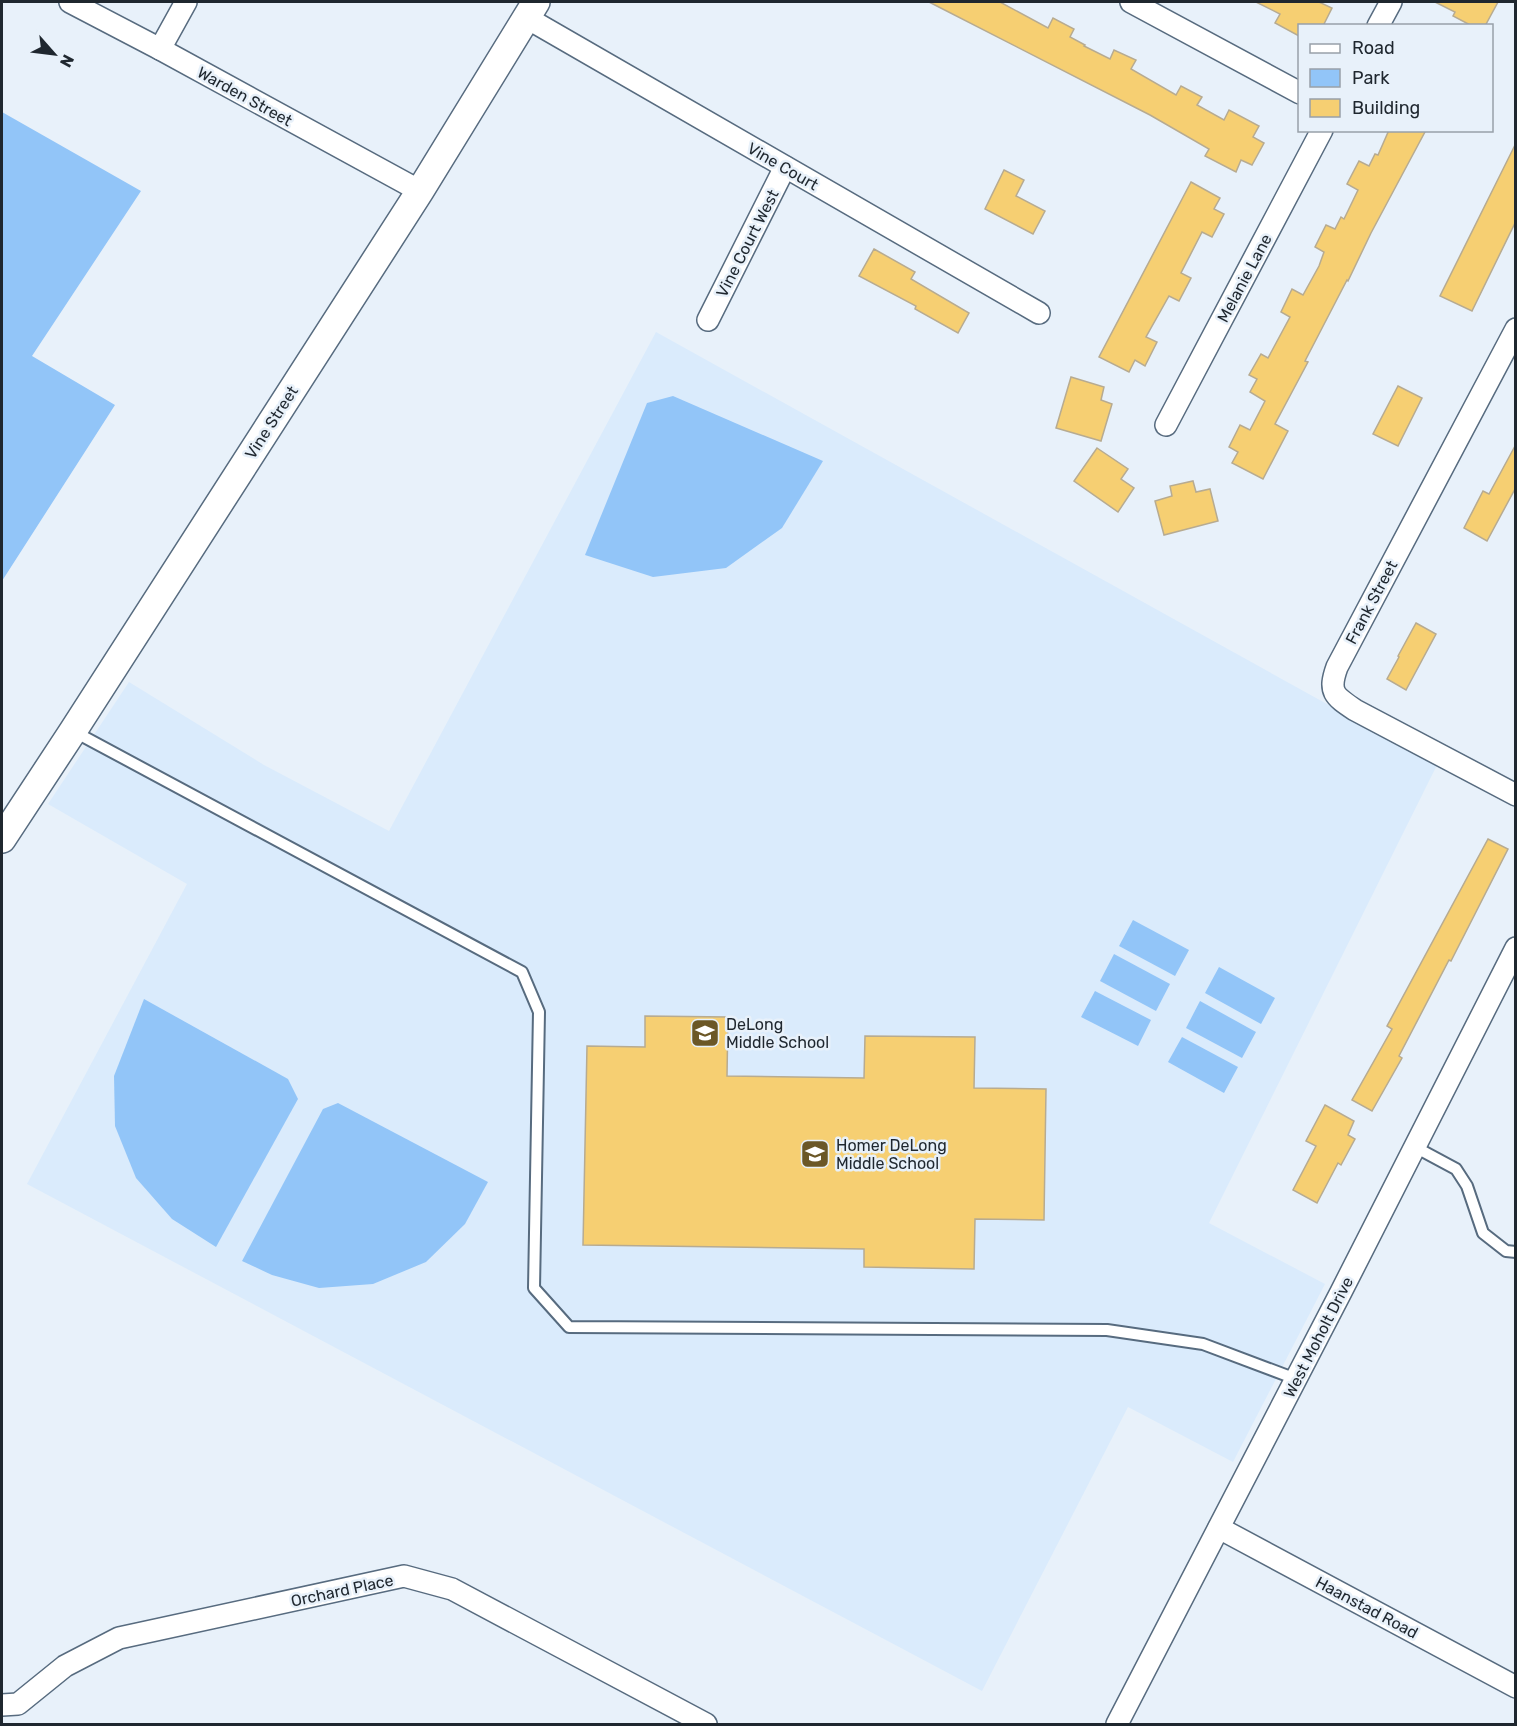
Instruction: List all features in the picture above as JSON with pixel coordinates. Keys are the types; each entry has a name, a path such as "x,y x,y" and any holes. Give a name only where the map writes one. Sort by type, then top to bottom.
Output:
{"street":[{"name":"Warden Street","path":"70,2 420,191"},
{"path":"160,49 186,2"},
{"path":"1131,2 1298,92"},
{"path":"1379,24 1390,2"},
{"name":"Vine Court","path":"531,10 785,167 1039,313"},
{"name":"Vine Street","path":"2,839 420,191 531,10"},
{"name":"Melanie Lane","path":"1166,424 1321,132"},
{"name":"Vine Court West","path":"708,320 785,167"},
{"name":"Frank Street","path":"1515,329 1337,667 1332,681 1333,692 1341,701 1355,710 1515,795"},
{"name":"West Moholt Drive","path":"1117,1725 1515,948"},
{"name":"Haanstad Road","path":"1219,1528 1515,1687"},
{"name":"Orchard Place","path":"2,1705 18,1704 64,1666 119,1638 404,1576 452,1588 706,1725"}],"lane":[{"path":"73,731 522,972 539,1012 534,1288 569,1327 1107,1330 1203,1344 1296,1379"},
{"path":"1415,1147 1456,1169 1467,1186 1483,1233 1506,1251 1515,1252"}],"shaded area":[{"name":"DeLong Middle School","path":"656,332 1437,765 1209,1223 1325,1284 1233,1462 1128,1407 982,1691 27,1184 187,884 48,804 129,682 264,765 389,831"}],"green space":[{"path":"2,112 141,191 32,356 115,405 2,581"},
{"path":"673,396 823,461 782,528 726,568 653,577 585,555 647,403"},
{"path":"1133,920 1189,950 1175,976 1119,946"},
{"path":"1114,954 1170,984 1156,1011 1100,981"},
{"path":"1219,967 1275,998 1261,1024 1205,993"},
{"path":"1095,991 1151,1020 1138,1046 1081,1017"},
{"path":"144,999 288,1079 298,1099 216,1247 172,1219 136,1178 115,1126 114,1076"},
{"path":"1200,1001 1256,1032 1242,1058 1186,1028"},
{"path":"1182,1037 1238,1067 1224,1093 1168,1062"},
{"path":"338,1103 488,1182 465,1224 426,1262 373,1284 319,1288 272,1275 242,1261 323,1109"}],"building":[{"path":"929,2 1000,2 1048,28 1053,18 1074,29 1070,37 1084,46 1110,59 1114,50 1136,60 1131,69 1176,95 1181,86 1202,97 1197,105 1224,120 1229,110 1259,126 1253,137 1264,143 1252,165 1241,160 1236,172 1205,156 1209,149 1150,115"},
{"path":"1256,2 1319,2 1332,8 1324,24 1298,24 1298,35 1275,23 1280,14"},
{"path":"1435,2 1498,2 1486,24 1468,24 1453,16 1455,12"},
{"path":"1388,132 1425,132 1305,361 1308,362 1275,424 1288,431 1263,479 1232,463 1238,452 1229,447 1240,425 1250,430 1265,401 1250,392 1257,379 1249,375 1261,354 1268,358 1290,317 1281,312 1292,289 1303,295 1319,266 1324,252 1315,247 1326,225 1335,229 1341,217 1344,219 1358,190 1347,184 1359,161 1369,166 1375,154 1378,155"},
{"path":"1515,145 1515,223 1472,311 1440,296"},
{"path":"1004,170 1024,180 1016,196 1045,211 1033,234 985,209"},
{"path":"1191,182 1220,198 1214,209 1224,214 1212,237 1202,232 1181,273 1191,278 1179,301 1169,296 1146,337 1157,342 1145,366 1135,360 1129,372 1099,357"},
{"path":"874,249 915,272 911,279 969,313 958,333 915,309 916,306 859,276"},
{"path":"1071,377 1104,387 1101,400 1112,404 1101,441 1056,428"},
{"path":"1398,386 1422,398 1398,446 1373,434"},
{"path":"1515,446 1515,489 1487,541 1464,528 1483,491 1489,494"},
{"path":"1097,448 1128,469 1121,479 1134,488 1118,512 1074,481"},
{"path":"1193,481 1196,492 1210,489 1218,521 1164,535 1155,501 1172,496 1170,486"},
{"path":"1416,623 1436,634 1406,690 1387,679"},
{"path":"1488,839 1508,849 1399,1056 1402,1058 1372,1111 1352,1100 1392,1029 1387,1026"},
{"name":"Homer DeLong Middle School","path":"645,1016 728,1017 727,1076 864,1078 865,1036 975,1037 974,1088 1046,1089 1044,1220 975,1219 974,1269 864,1267 864,1249 583,1245 587,1046 645,1047"},
{"path":"1325,1105 1354,1121 1348,1135 1355,1139 1341,1165 1338,1163 1317,1203 1293,1190 1316,1146 1306,1141"}],"place":[{"name":"DeLong Middle School","path":"705,1033"},
{"name":"Homer DeLong Middle School","path":"815,1154"}]}
